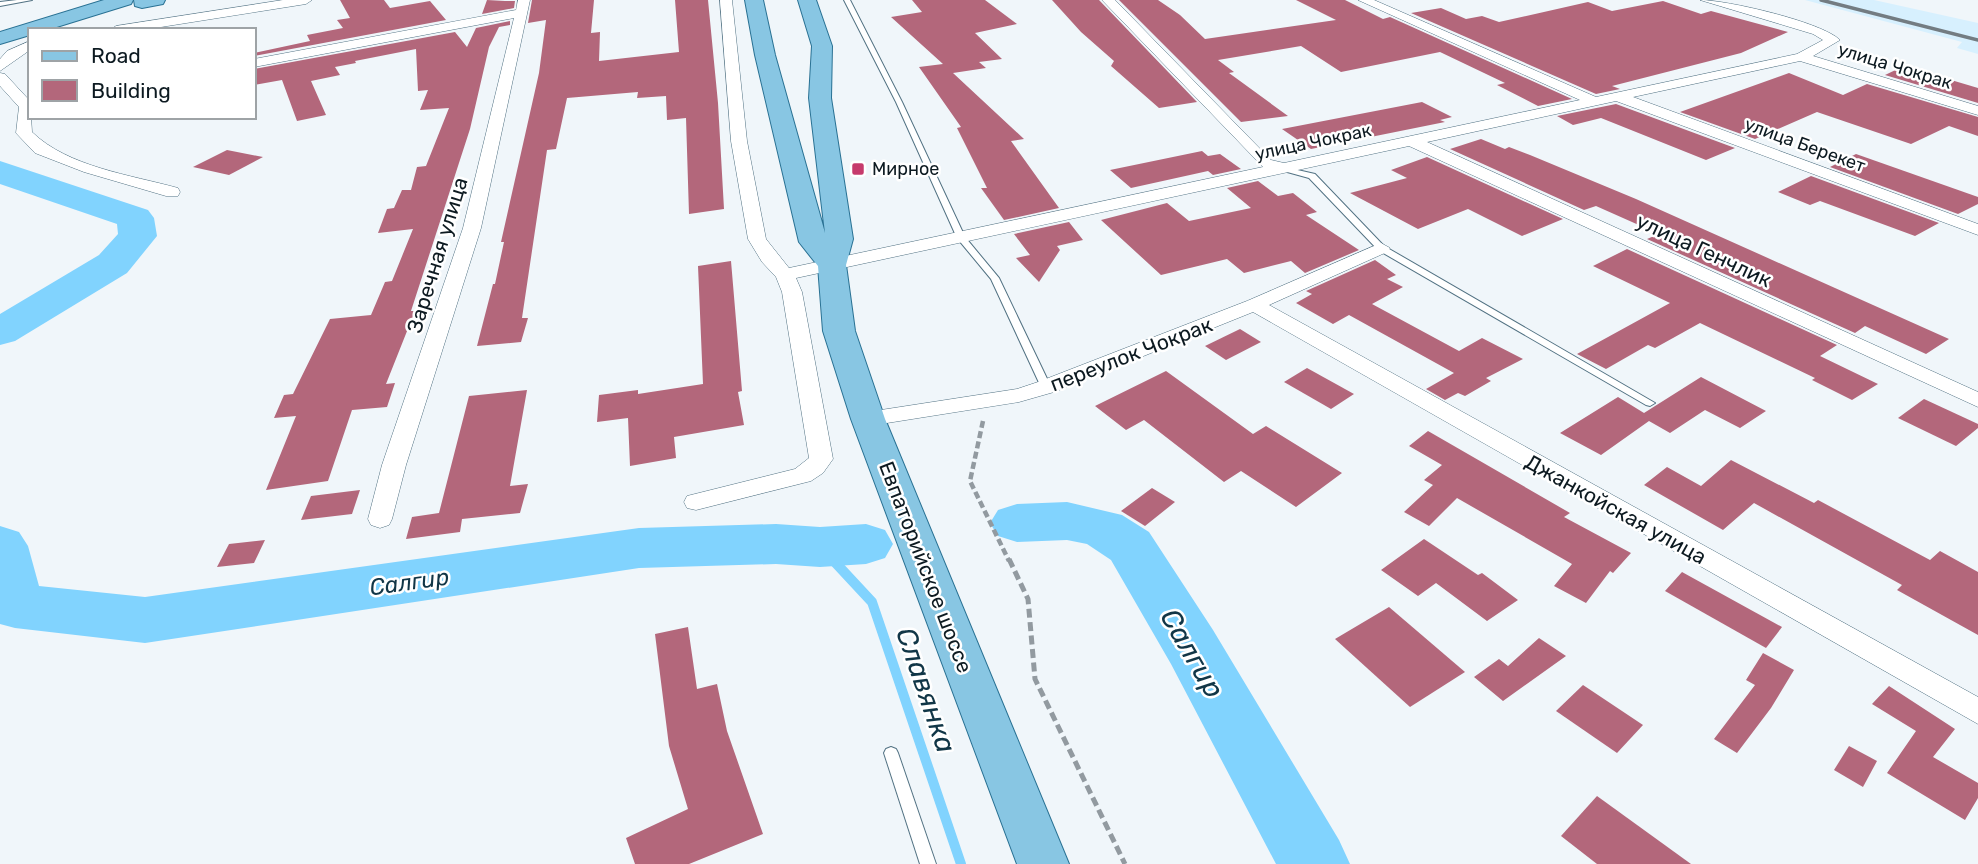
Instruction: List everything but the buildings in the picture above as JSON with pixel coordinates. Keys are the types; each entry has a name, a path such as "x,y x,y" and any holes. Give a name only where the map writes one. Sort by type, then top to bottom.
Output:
{"main road":[{"name":"Евпаторийское шоссе","path":"754,0 765,55 813,242 832,265"},
{"name":"Евпаторийское шоссе","path":"807,0 822,46 820,99 839,239 832,265 839,331 868,419 1043,864"},
{"path":"814,0 822,46"},
{"path":"52,28 143,1"},
{"path":"46,28 143,1"},
{"path":"0,41 28,33"},
{"path":"0,41 28,35"}],"street":[{"path":"129,28 306,0"},
{"path":"696,502 803,475 821,459 792,292 785,275 757,239 739,141 726,0"},
{"path":"1108,0 1265,163 1283,168"},
{"path":"1364,0 1596,102"},
{"name":"улица Чокрак","path":"832,265 1801,57 1833,40 1818,31 1706,0"},
{"path":"256,63 522,6"},
{"name":"Заречная улица","path":"380,519 394,465 472,228 522,6"},
{"path":"0,67 12,54 28,46"},
{"name":"улица Чокрак","path":"1801,57 1978,111"},
{"path":"0,77 28,105 24,133 41,150 90,169 172,192"},
{"name":"улица Берекет","path":"1619,97 1978,230"},
{"name":"улица Генчлик","path":"1412,141 1978,400"},
{"name":"переулок Чокрак","path":"868,419 988,400 1046,387 1254,305 1381,248"},
{"path":"785,275 832,265"},
{"name":"Джанкойская улица","path":"1254,305 1978,712"}],"lane":[{"path":"3,4 12,0"},
{"path":"3,4 29,0"},
{"path":"847,0 899,102 961,238 995,278 1046,387"},
{"path":"1283,168 1312,176 1381,248 1650,403"},
{"path":"891,752 928,864"}],"path":[{"path":"988,400 970,481 1028,599 1035,679 1125,864"}],"shaded area":[{"path":"1805,0 1874,0 1978,23 1978,54 1957,48 1962,42"}],"waterway":[{"name":"Салгир","path":"0,172 135,218 138,236 113,264 0,332"},
{"name":"Салгир","path":"1017,523 1067,521 1103,529 1130,546 1192,647 1314,864"},
{"name":"Салгир","path":"0,546 15,606 145,620 639,548 776,544 820,547 866,544"},
{"name":"Славянка","path":"820,547 833,561"},
{"name":"Славянка","path":"832,559 872,602 961,864"}],"railway":[{"path":"1821,0 1978,40"}],"place":[{"name":"Мирное","path":"858,169"}]}
